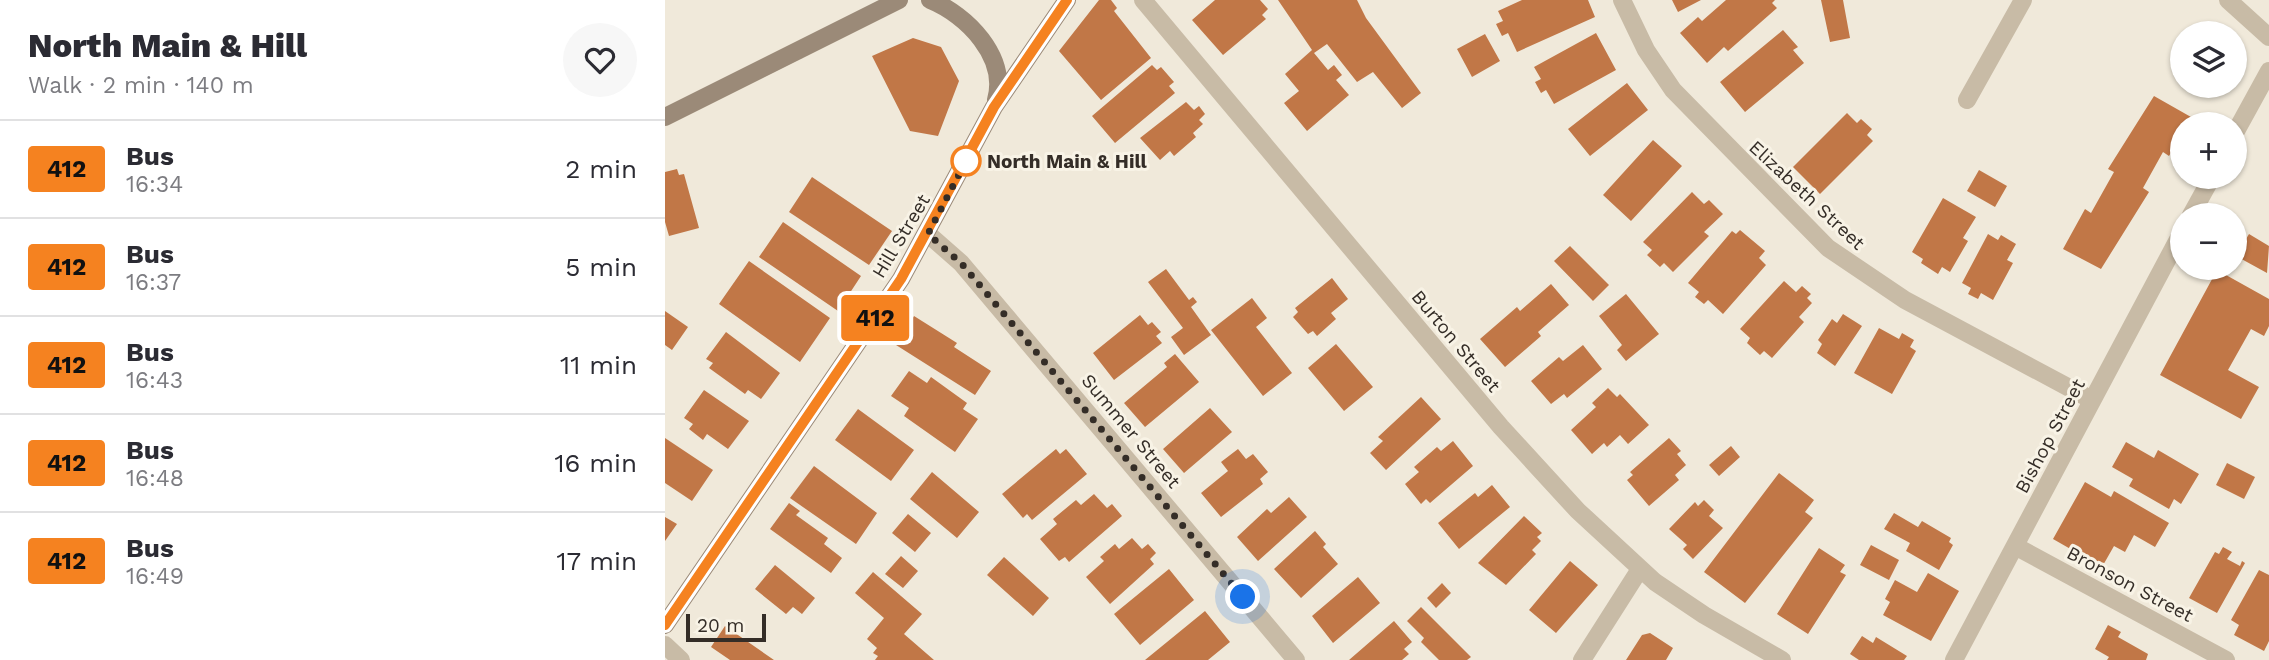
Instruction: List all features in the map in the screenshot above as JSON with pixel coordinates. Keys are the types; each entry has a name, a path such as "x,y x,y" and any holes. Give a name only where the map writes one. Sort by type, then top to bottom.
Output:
{"street":[{"path":"665,117 899,0"},
{"path":"930,0 957,15 982,41 999,82 994,107"},
{"name":"Hill Street","path":"665,625 901,279 928,234 994,107 1067,0"},
{"name":"Burton Street","path":"1143,0 1518,448 1578,512 1640,569 1704,615 1782,660"},
{"name":"Elizabeth Street","path":"1622,0 1646,50 1673,90 1828,248 1905,300 2092,400"},
{"path":"1967,100 2023,0"},
{"path":"2228,0 2269,37"},
{"path":"2247,112 2269,71"},
{"name":"Summer Street","path":"928,234 961,263 1296,660"},
{"name":"Bishop Street","path":"1954,660 2170,254"},
{"name":"Bronson Street","path":"2015,546 2226,660"},
{"path":"1582,660 1640,569"},
{"path":"665,645 681,660"}],"building":[{"path":"1099,0 1111,0 1117,8 1114,11 1151,58 1101,100 1059,51"},
{"path":"1215,0 1260,0 1268,9 1262,15 1266,19 1223,55 1192,20"},
{"path":"1278,0 1357,0 1366,18 1421,93 1402,108 1373,72 1357,82 1327,44 1314,53 1328,70 1334,65 1342,75 1336,80 1349,95 1307,131 1284,103 1299,91 1285,74 1312,50"},
{"path":"1522,0 1588,0 1595,17 1517,52 1508,33 1502,36 1496,24 1503,21 1498,11"},
{"path":"1672,0 1701,0 1678,12"},
{"path":"1726,0 1775,0 1772,3 1777,8 1728,51 1724,47 1707,63 1680,33 1698,17 1702,21"},
{"path":"1821,0 1843,0 1850,38 1830,42"},
{"path":"1783,30 1798,47 1793,50 1804,63 1745,112 1720,82"},
{"path":"1596,33 1616,70 1554,104 1546,90 1541,93 1535,82 1541,79 1534,67"},
{"path":"1485,34 1500,61 1472,77 1457,49"},
{"path":"913,38 941,47 959,81 938,136 910,131 872,56"},
{"path":"1152,65 1157,70 1161,67 1174,82 1169,86 1175,93 1115,143 1092,116"},
{"path":"1627,83 1648,110 1590,156 1568,129"},
{"path":"2154,96 2182,112 2170,112 2170,154 2163,152 2143,188 2149,192 2101,269 2063,249 2085,209 2091,213 2114,172 2108,169"},
{"path":"1186,102 1194,110 1199,106 1205,114 1199,120 1203,124 1193,133 1196,137 1174,156 1170,151 1160,160 1140,138"},
{"path":"1847,113 1857,123 1861,119 1872,129 1867,135 1873,141 1820,194 1793,167"},
{"path":"1653,140 1682,166 1631,221 1603,195"},
{"path":"677,169 679,175 684,174 699,228 669,236 665,222 665,172"},
{"path":"1979,170 2007,186 1995,207 1967,191"},
{"path":"812,177 892,231 869,265 789,212"},
{"path":"1692,192 1704,204 1709,200 1723,214 1704,232 1709,236 1673,272 1664,263 1660,267 1647,255 1652,250 1643,242"},
{"path":"1943,198 1976,217 1963,238 1968,241 1950,272 1942,267 1938,274 1921,263 1923,259 1912,252"},
{"path":"783,222 861,276 838,311 759,257"},
{"path":"1740,230 1765,251 1759,258 1766,265 1723,314 1708,300 1704,304 1695,297 1699,292 1688,283 1732,231 1736,234"},
{"path":"1988,234 1998,240 2001,235 2016,244 2007,260 2013,263 1993,300 1981,293 1978,299 1968,294 1971,288 1962,283"},
{"path":"2249,234 2269,246 2267,273 2247,262"},
{"path":"1570,246 1609,285 1593,301 1554,261"},
{"path":"749,261 830,318 800,362 719,304"},
{"path":"1166,269 1189,300 1193,297 1197,302 1191,307 1211,335 1184,355 1171,337 1183,328 1148,282"},
{"path":"1332,278 1348,299 1331,313 1336,319 1317,336 1313,331 1308,334 1293,317 1298,312 1295,308"},
{"path":"2212,280 2235,280 2269,299 2269,326 2264,336 2251,329 2228,370 2259,387 2241,419 2160,375"},
{"path":"1784,281 1796,292 1802,286 1811,294 1807,298 1812,303 1799,317 1804,322 1772,358 1764,351 1760,355 1747,343 1750,338 1740,329"},
{"path":"1551,284 1569,305 1538,332 1541,336 1505,367 1480,339 1517,307 1520,311"},
{"path":"1626,294 1659,334 1626,361 1617,350 1622,345 1599,316"},
{"path":"1252,298 1267,318 1256,327 1292,373 1263,396 1211,330"},
{"path":"665,311 688,327 672,350 665,345"},
{"path":"1843,314 1862,326 1835,366 1817,353 1822,344 1818,340 1832,319 1837,323"},
{"path":"1140,315 1148,325 1152,322 1161,332 1156,336 1162,343 1114,380 1093,353"},
{"path":"914,316 957,343 954,347 991,371 975,395 896,345"},
{"path":"1879,328 1899,339 1902,333 1914,340 1910,347 1916,351 1892,394 1854,373"},
{"path":"726,332 780,373 761,399 748,390 745,394 709,368 713,363 706,359"},
{"path":"1336,344 1373,387 1344,411 1308,368"},
{"path":"1583,345 1602,369 1567,398 1564,394 1551,404 1531,381 1559,357 1563,361"},
{"path":"1175,354 1199,382 1145,427 1124,403 1167,367 1164,363"},
{"path":"909,371 927,383 931,377 967,403 963,409 978,419 955,452 904,416 909,408 891,396"},
{"path":"1608,388 1617,397 1620,394 1649,425 1628,444 1620,435 1607,447 1604,443 1592,454 1571,430 1596,407 1592,403"},
{"path":"704,390 749,421 728,449 707,434 703,440 689,429 693,424 684,418"},
{"path":"1421,397 1441,419 1386,470 1370,453 1383,441 1378,437"},
{"path":"1210,408 1232,432 1184,473 1163,449"},
{"path":"858,409 914,450 891,481 835,440"},
{"path":"665,438 713,470 692,501 665,483"},
{"path":"1669,438 1681,451 1677,454 1686,465 1675,475 1679,480 1649,506 1627,480 1633,475 1630,472"},
{"path":"1453,441 1473,466 1430,503 1426,499 1421,504 1405,484 1419,472 1414,467 1437,447 1441,451"},
{"path":"2126,442 2154,458 2158,450 2199,474 2181,504 2174,499 2169,509 2129,486 2133,479 2112,467"},
{"path":"1731,446 1740,457 1719,476 1709,465"},
{"path":"1056,449 1060,454 1066,449 1087,474 1032,520 1027,514 1023,518 1002,494"},
{"path":"1238,449 1246,459 1253,454 1268,472 1260,479 1263,484 1221,517 1201,493 1228,471 1221,462"},
{"path":"2227,463 2255,477 2244,499 2216,485"},
{"path":"814,466 877,513 856,544 790,498"},
{"path":"932,472 979,512 957,538 910,499"},
{"path":"1779,473 1814,500 1805,512 1813,518 1745,603 1704,572"},
{"path":"2085,482 2111,497 2114,491 2169,523 2155,547 2134,535 2125,552 2114,546 2102,567 2053,539"},
{"path":"1492,485 1510,507 1459,549 1438,523 1475,493 1478,497"},
{"path":"1094,494 1107,508 1112,504 1122,516 1069,562 1065,557 1059,561 1040,539 1057,524 1053,519 1076,500 1081,505"},
{"path":"1289,497 1307,517 1258,561 1237,537 1267,509 1271,513"},
{"path":"1704,500 1714,510 1709,516 1723,528 1693,559 1683,549 1687,545 1669,529 1695,502 1698,506"},
{"path":"789,503 800,511 796,515 828,538 824,544 842,558 831,573 770,529"},
{"path":"1894,513 1918,527 1922,521 1951,538 1949,542 1953,545 1939,570 1906,551 1910,543 1884,529"},
{"path":"908,514 931,533 915,552 892,533"},
{"path":"1524,516 1542,533 1537,537 1541,541 1532,550 1536,554 1506,585 1478,563"},
{"path":"665,517 677,524 665,541"},
{"path":"1315,531 1326,544 1323,547 1338,564 1301,598 1274,569"},
{"path":"1132,538 1142,549 1148,544 1156,553 1150,559 1154,564 1110,604 1086,577 1104,561 1100,557 1115,544 1119,549"},
{"path":"1871,545 1899,560 1889,580 1860,565"},
{"path":"2223,547 2232,552 2227,559 2240,566 2242,561 2245,563 2217,613 2189,598 2215,552 2219,554"},
{"path":"1819,548 1845,565 1840,572 1846,575 1808,634 1777,614"},
{"path":"901,556 918,571 903,588 885,574"},
{"path":"1004,557 1049,598 1033,616 987,575"},
{"path":"1570,561 1598,585 1556,633 1529,610"},
{"path":"775,565 815,598 802,614 793,607 786,614 755,589"},
{"path":"1169,569 1194,600 1140,645 1114,614"},
{"path":"2259,570 2269,575 2269,641 2264,651 2234,635 2239,625 2231,620"},
{"path":"873,572 922,614 904,634 934,660 875,660 878,656 873,653 877,648 867,639 884,618 855,593"},
{"path":"1928,573 1959,591 1931,641 1883,615 1890,602 1885,599 1895,580 1917,592"},
{"path":"1358,577 1380,603 1333,643 1312,616"},
{"path":"1442,583 1451,593 1436,608 1427,598"},
{"path":"1421,607 1471,657 1467,660 1439,660 1421,642 1424,638 1407,621"},
{"path":"1205,611 1230,642 1208,660 1145,660"},
{"path":"1394,621 1412,642 1404,649 1409,654 1402,660 1349,660"},
{"path":"2108,625 2121,632 2118,637 2148,654 2146,660 2107,660 2109,657 2095,649"},
{"path":"725,626 774,660 730,660 711,647"},
{"path":"1650,633 1673,648 1666,660 1626,660 1642,635"},
{"path":"1862,636 1873,643 1876,637 1907,656 1904,660 1859,660 1850,654"}],"bus line":[{"name":"412","path":"665,625 901,279 1013,75 1067,0"}],"place":[{"name":"North Main & Hill","path":"966,161"}],"route":[{"path":"966,161 968,157 928,234 961,263 1243,597"}]}
